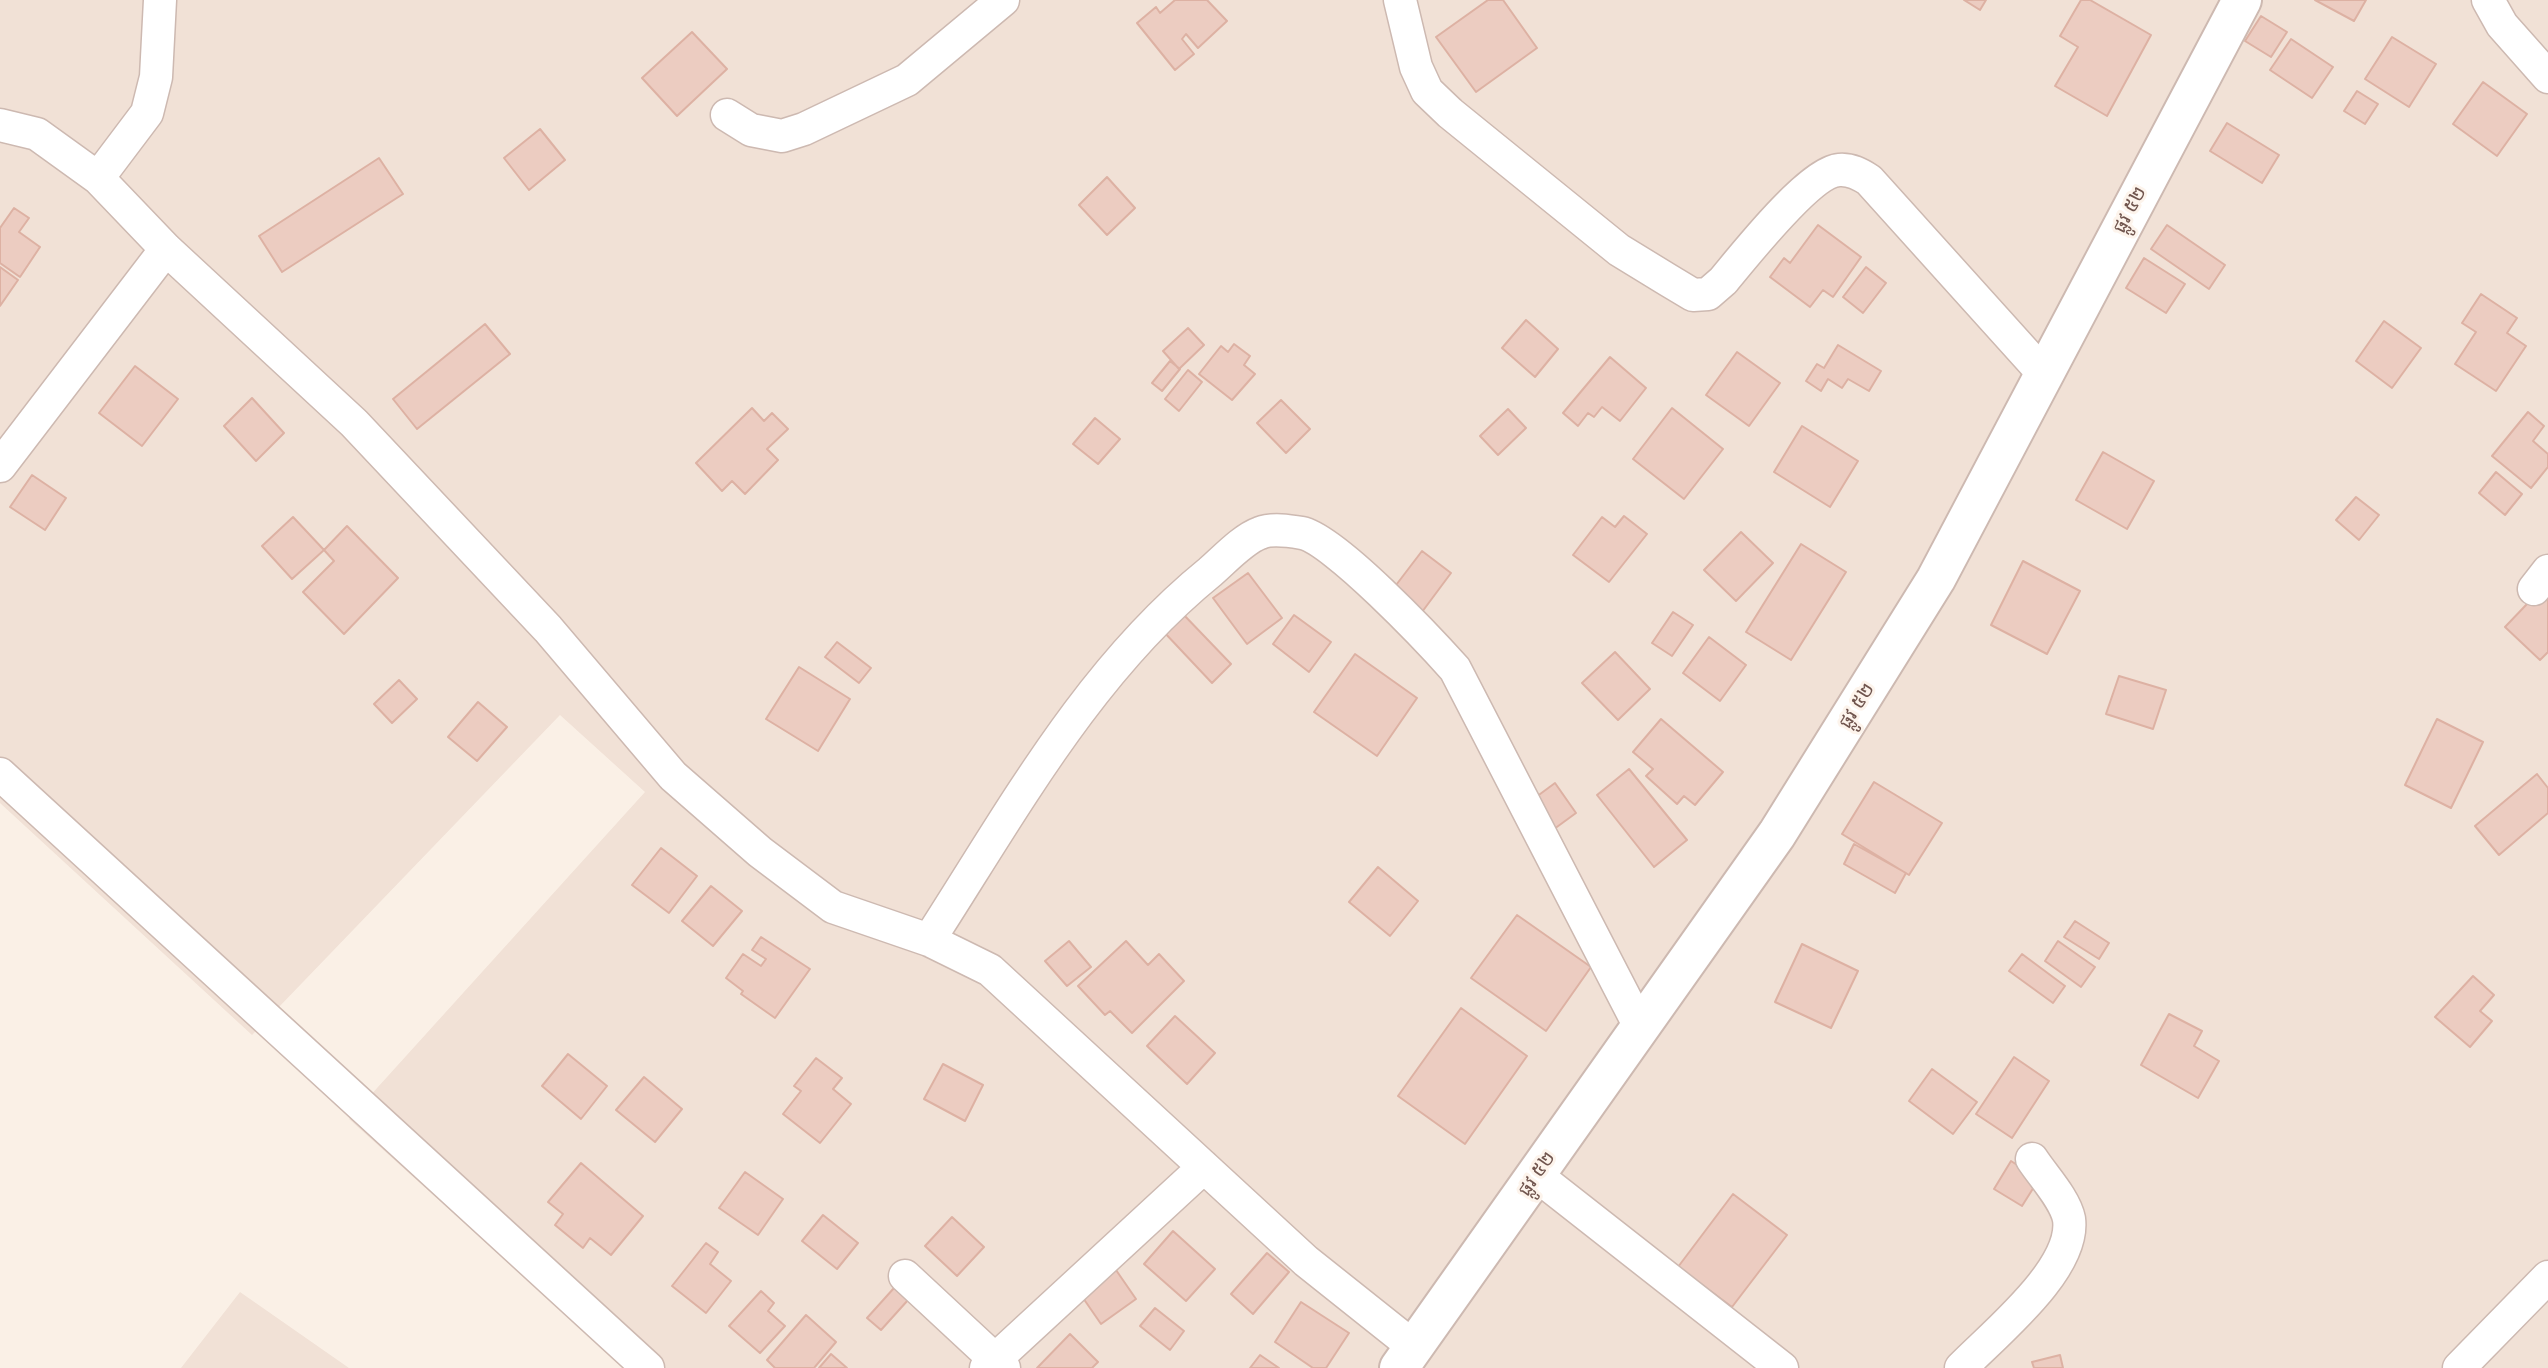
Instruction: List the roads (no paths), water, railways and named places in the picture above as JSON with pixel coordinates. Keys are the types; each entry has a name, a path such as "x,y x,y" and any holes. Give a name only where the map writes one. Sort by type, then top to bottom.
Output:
{"street":[{"path":"99,178 147,113 156,77 160,0"},
{"path":"727,115 751,130 782,136 804,129 907,80 1003,0"},
{"path":"1400,0 1416,67 1427,91 1450,113 1619,250 1693,295 1708,294 1723,281 1808,186 1838,170 1856,172 1869,180 2043,373"},
{"name":"ផ្លូវ ៥២","path":"1407,1357 1639,1025 1777,834 1936,579 2242,0"},
{"path":"2488,0 2518,46 2548,77"},
{"path":"0,125 37,134 99,178 166,249 354,423 548,629 673,776 760,852 833,907 929,940 990,970 1407,1357"},
{"path":"0,466 166,249"},
{"path":"929,940 1074,715 1112,665 1177,598 1237,550 1260,533 1281,530 1306,534 1326,544 1424,634 1455,669 1639,1025"},
{"path":"0,774 648,1368"},
{"path":"1961,1368 2050,1276 2065,1249 2069,1219 2032,1159"},
{"path":"905,1276 995,1365 1204,1167"},
{"path":"1536,1175 1782,1368"},
{"path":"2459,1368 2548,1277"}]}
